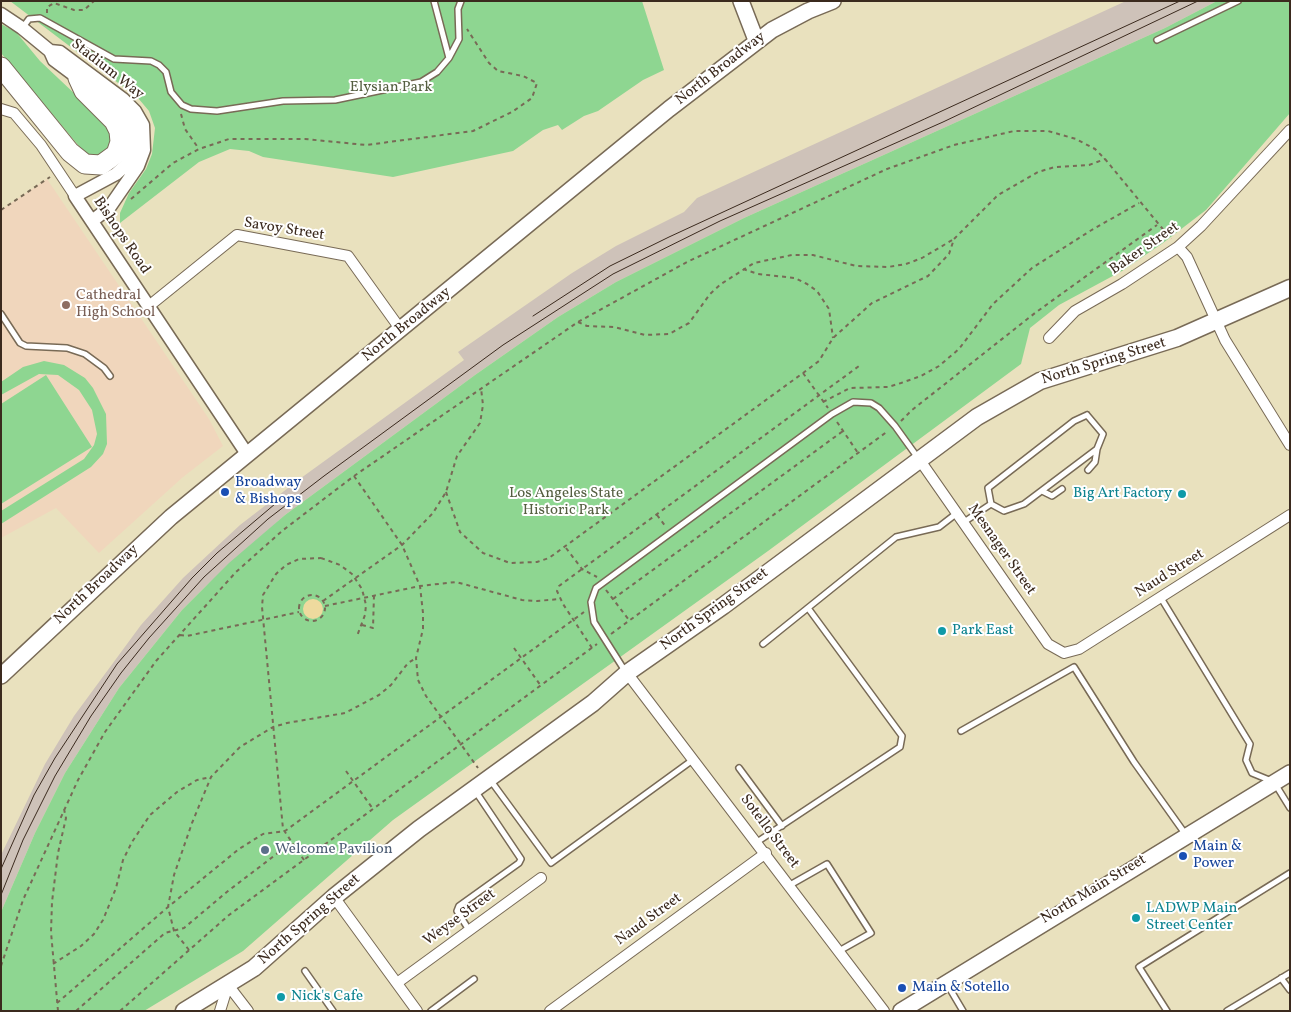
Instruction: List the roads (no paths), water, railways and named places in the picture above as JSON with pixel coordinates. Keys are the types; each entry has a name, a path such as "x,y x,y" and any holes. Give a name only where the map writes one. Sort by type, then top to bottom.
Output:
{"highway":[{"path":"1,67 70,152 85,164 101,165 116,154 120,142 119,131 114,120 84,92 78,78"}],"main road":[{"path":"741,1 756,40"},
{"name":"North Broadway","path":"1,676 136,548 247,454 756,40 789,20 833,1"},
{"name":"North Spring Street","path":"184,1011 254,968 334,897 419,829 593,703 627,673 723,606 918,459 977,417 1040,381 1088,364 1160,345 1290,288"},
{"name":"North Main Street","path":"900,1011 946,981 1290,773"}],"street":[{"name":"Stadium Way","path":"5,16 50,51 54,60 125,114 134,130 130,159 121,170 75,196"},
{"name":"Stadium Way","path":"50,51 60,52 123,99 135,112 143,125 144,150 138,166 109,208 92,221"},
{"name":"Bishops Road","path":"1,109 14,113 41,145 247,454"},
{"name":"Baker Street","path":"1049,338 1075,311 1122,284 1178,247 1202,226 1290,130"},
{"name":"Savoy Street","path":"149,306 237,235 348,256 401,330"},
{"path":"1178,247 1186,257 1214,321 1290,445"},
{"name":"Mesnager Street","path":"918,459 958,512 1048,644 1064,653"},
{"name":"Naud Street","path":"1064,653 1078,649 1290,515"},
{"name":"Sotello Street","path":"627,673 766,853 884,1011"},
{"name":"Naud Street","path":"550,1011 766,853"},
{"name":"Weyse Street","path":"397,983 541,878"},
{"path":"334,897 417,1011"},
{"path":"220,1011 228,985"},
{"path":"228,985 248,1011"}],"lane":[{"path":"434,1 449,58"},
{"path":"22,28 29,20 40,18 114,59 151,61 159,65 166,72 171,92 182,106 191,109 217,111 283,102 335,100 421,82 437,72 457,46 458,10 461,1"},
{"path":"1157,40 1238,1"},
{"path":"1,314 20,343 26,346 67,348 85,354 104,368 110,376"},
{"path":"627,673 596,628 591,609 593,594 602,583 844,406 862,402 879,408 895,426 918,459"},
{"path":"991,504 988,488 1074,421 1087,415 1103,434 1097,449 1095,462 1088,470"},
{"path":"991,504 1004,511 1024,504 1097,449"},
{"path":"1042,491 1052,496 1062,489"},
{"path":"964,522 991,504"},
{"path":"763,644 896,537 939,526 958,512"},
{"path":"1160,597 1250,744 1246,760 1252,772 1274,782 1290,808"},
{"path":"757,842 900,747 902,736 808,608"},
{"path":"962,731 1074,667 1134,762 1186,835"},
{"path":"483,782 551,863 694,759"},
{"path":"739,768 782,826"},
{"path":"470,930 457,911 459,906 519,863 521,859 483,782"},
{"path":"790,885 827,864 871,933 839,951"},
{"path":"1166,1011 1139,967 1290,873"},
{"path":"305,971 333,1011"},
{"path":"1227,1011 1290,973"},
{"path":"1281,978 1290,990"},
{"path":"431,1011 474,979"},
{"path":"946,981 964,1011"}],"tram line":[{"path":"533,316 610,266 669,237 1180,1"},
{"path":"1,895 23,840 55,776 91,716 121,673 149,638 204,577 268,519 324,476 503,345 613,274 720,221 943,122 1198,1"},
{"path":"1,869 34,795 55,758 117,664 192,578 217,553 275,504"}],"place":[{"name":"Cathedral High School","path":"66,305"},
{"name":"Broadway & Bishops","path":"225,492"},
{"name":"Big Art Factory","path":"1182,494"},
{"name":"Park East","path":"942,631"},
{"name":"Welcome Pavilion","path":"265,850"},
{"name":"Main & Power","path":"1183,856"},
{"name":"LADWP Main Street Center","path":"1136,918"},
{"name":"Main & Sotello","path":"902,988"},
{"name":"Nick's Cafe","path":"281,997"}],"park label":[{"name":"Elysian Park","path":"391,88"},
{"name":"Los Angeles State Historic Park","path":"566,502"}]}
